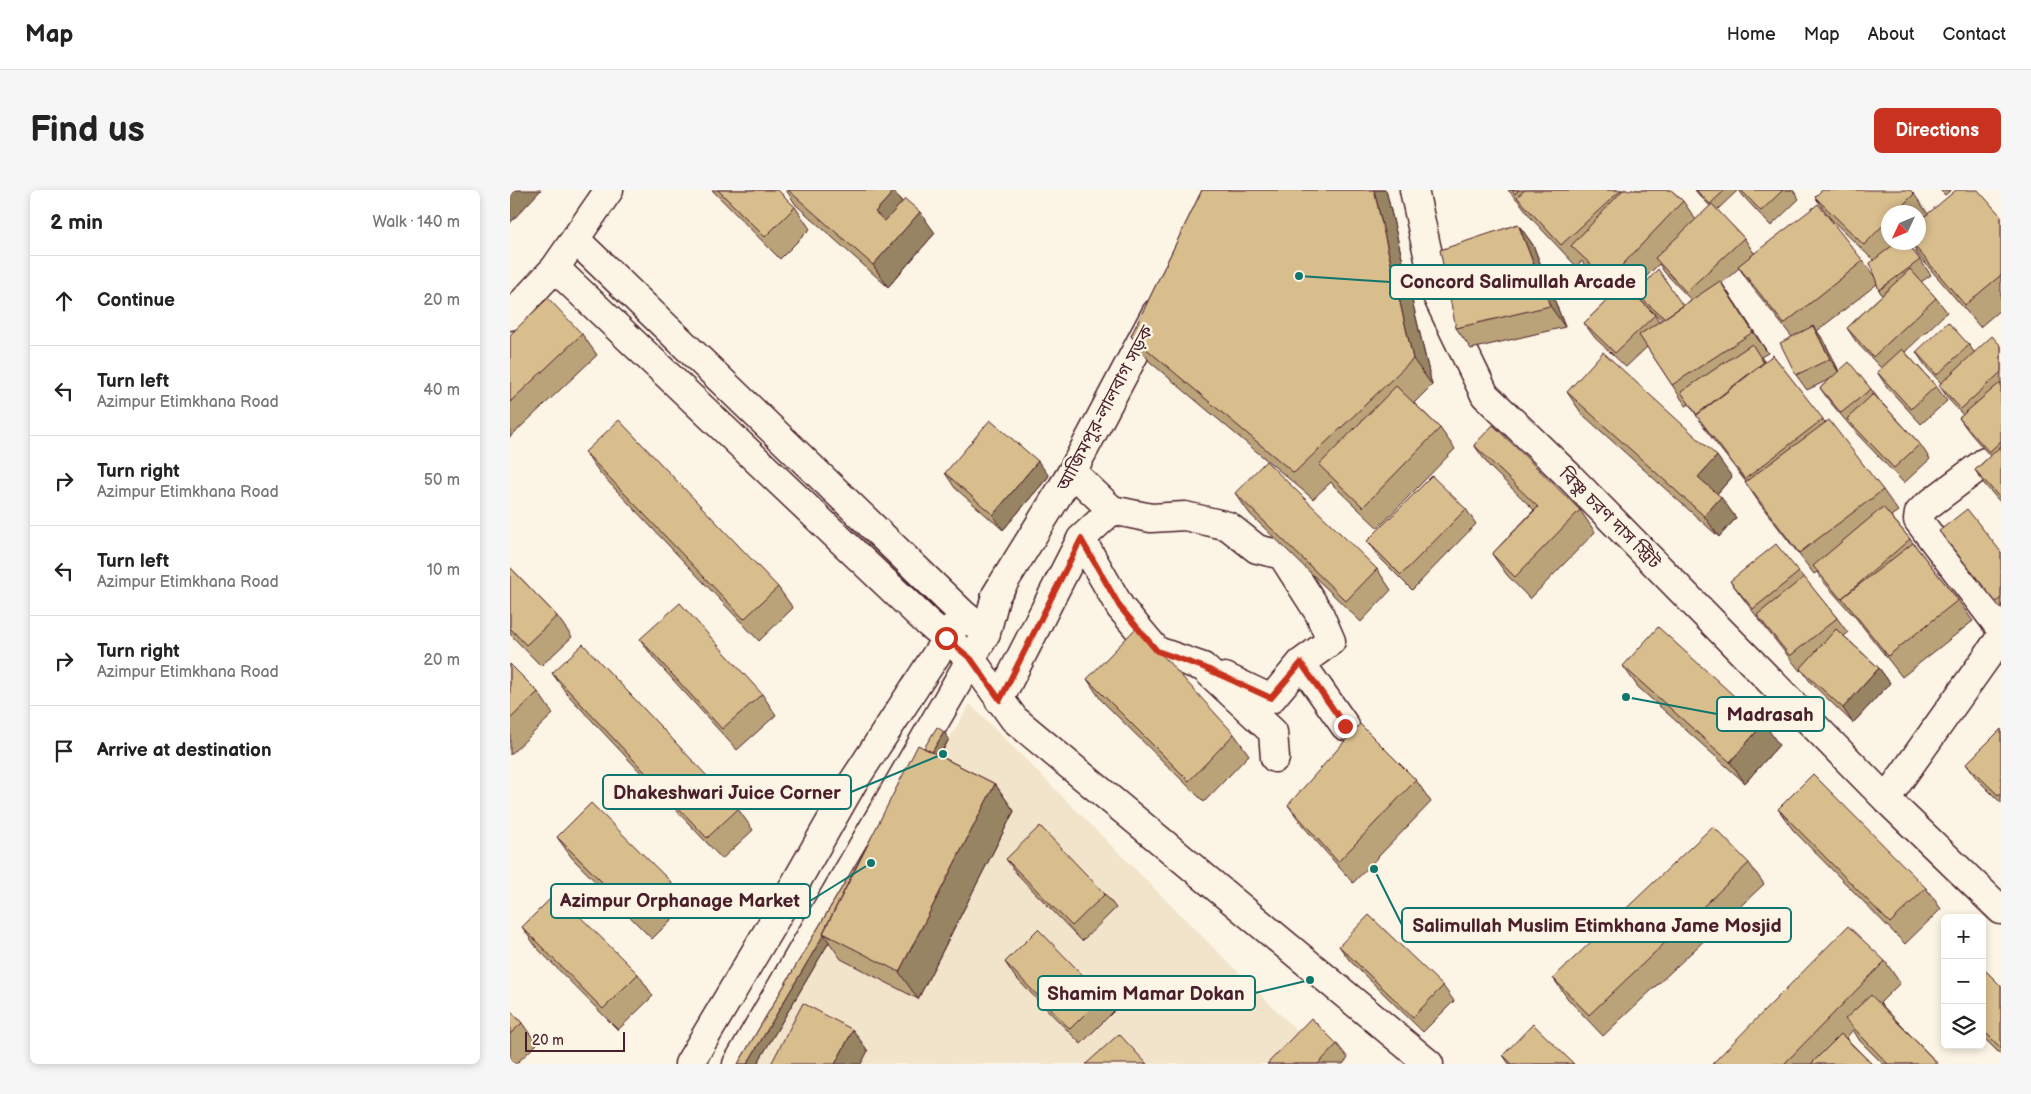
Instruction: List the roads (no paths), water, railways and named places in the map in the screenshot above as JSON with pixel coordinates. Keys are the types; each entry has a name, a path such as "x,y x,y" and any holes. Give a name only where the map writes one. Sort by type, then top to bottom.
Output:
{"street":[{"path":"510,316 555,268 609,190"},
{"name":"বিষ্ণু চরণ দাস স্ট্রিট","path":"1414,190 1437,296 1485,395 1568,476 1886,799 2001,910"},
{"path":"576,240 964,614 986,633"},
{"path":"555,268 946,638 971,659 1014,719 1429,1064"},
{"name":"আজিমপুর-লালবাগ সড়ক","path":"738,1064 986,633 996,595 1072,472 1167,291"},
{"path":"1985,462 1924,508 1919,513 1918,520 2001,629"},
{"path":"1072,472 1112,510 1151,518 1186,516 1228,526 1257,548 1282,555 1320,613 1330,641 1301,663 1271,698 1203,667 1157,651 1120,607 1081,539"},
{"path":"1000,700 1081,539 1112,510"},
{"name":"আজিমপুর-লালবাগ সড়ক","path":"964,614 996,595"},
{"path":"689,1064 774,921 853,782 946,638 964,614"},
{"path":"1886,799 2001,637"},
{"path":"1301,663 1345,726"},
{"path":"1203,667 1273,732 1275,758"}],"place":[{"name":"Concord Salimullah Arcade","path":"1299,276"},
{"name":"Madrasah","path":"1626,697"},
{"name":"Dhakeshwari Juice Corner","path":"943,754"},
{"name":"Azimpur Orphanage Market","path":"871,863"},
{"name":"Salimullah Muslim Etimkhana Jame Mosjid","path":"1374,869"},
{"name":"Shamim Mamar Dokan","path":"1310,980"}]}
